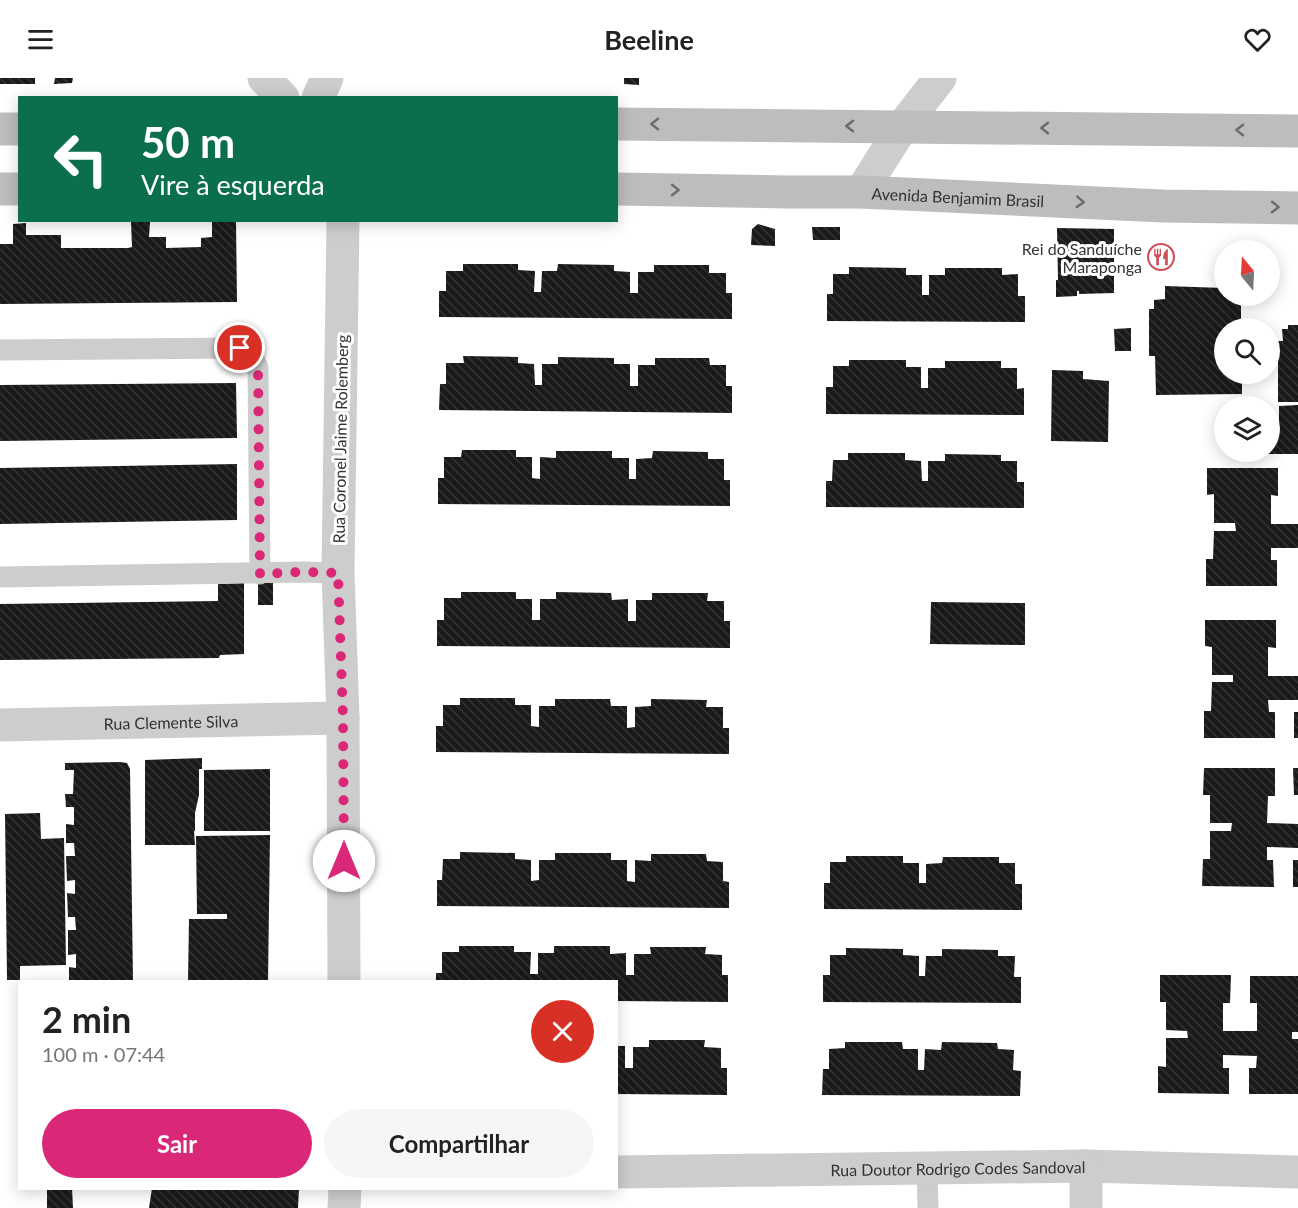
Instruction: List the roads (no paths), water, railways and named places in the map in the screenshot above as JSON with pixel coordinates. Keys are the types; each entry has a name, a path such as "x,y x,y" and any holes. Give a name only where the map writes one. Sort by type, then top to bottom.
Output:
{"main road":[{"path":"618,124 1298,131"},
{"path":"0,129 18,129"},
{"path":"0,189 18,189"},
{"name":"Avenida Benjamim Brasil","path":"618,189 861,192 1163,206 1298,208"}],"street":[{"path":"264,78 281,96"},
{"path":"319,96 327,78"},
{"path":"861,192 902,127 940,78"},
{"name":"Rua Coronel Jaime Rolemberg","path":"343,222 338,573 343,718 344,980"},
{"name":"Rua Clemente Silva","path":"0,725 343,718"},
{"path":"1086,1166 1086,1208"},
{"name":"Rua Doutor Rodrigo Codes Sandoval","path":"618,1172 1086,1166 1298,1172"},
{"path":"344,1208 345,1190"}],"lane":[{"path":"0,350 240,348 252,354 258,368 260,574"},
{"path":"0,577 338,573"},
{"path":"927,1168 928,1208"}],"place":[{"name":"Rei do Sanduíche Maraponga","path":"1161,257"}]}
